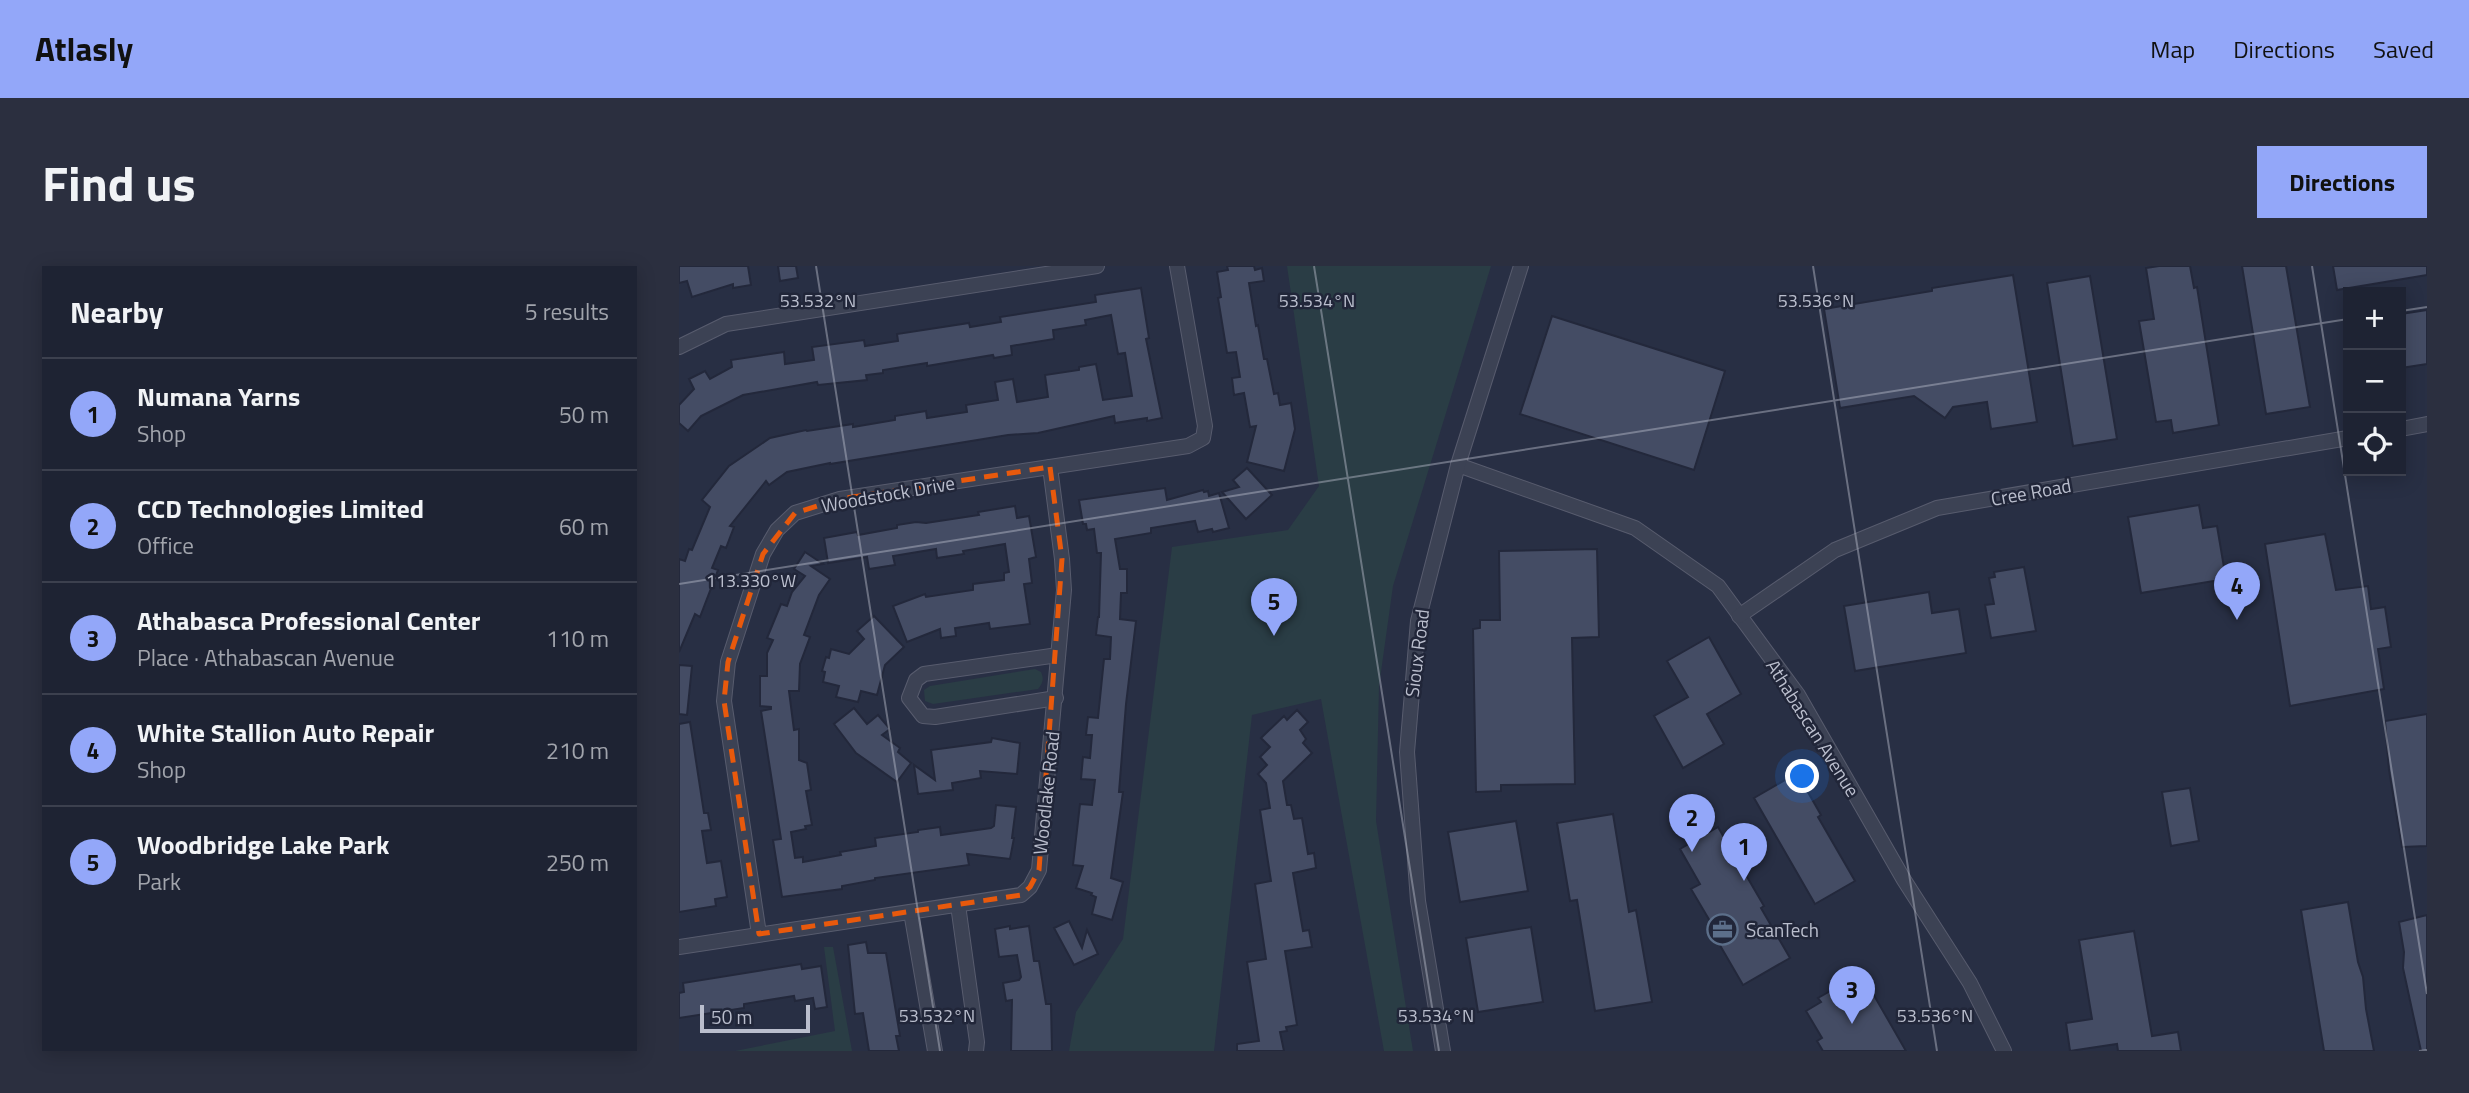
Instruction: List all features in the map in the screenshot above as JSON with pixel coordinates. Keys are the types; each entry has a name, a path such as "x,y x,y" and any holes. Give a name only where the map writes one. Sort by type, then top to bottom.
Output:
{"street":[{"path":"679,346 726,324 1097,266"},
{"name":"Woodstock Drive","path":"759,934 724,701 728,662 763,554 776,530 795,513 840,499 1188,446 1203,438 1205,426 1177,266"},
{"name":"Sioux Road","path":"1443,1051 1418,901 1407,752 1418,621 1458,465 1521,266"},
{"path":"2406,428 2427,424"},
{"name":"Cree Road","path":"1739,616 1835,550 1937,508 2343,439"},
{"name":"Athabascan Avenue","path":"1458,465 1635,528 1718,586 1798,695 1904,880 1970,983 2004,1051"},
{"name":"Woodlake Road","path":"679,947 1021,895 1030,887 1039,870 1056,698 1063,580 1050,467"},
{"path":"1056,698 935,717 923,716 909,698 916,680 924,674 1058,655"},
{"path":"958,905 976,1051"},
{"path":"911,912 936,1051"}],"highlighted area":[{"path":"1050,467 1062,559 1039,870 1030,887 1021,895 759,934 724,701 728,662 763,554 795,513 840,499"}],"shaded area":[{"path":"1287,266 1491,266 1393,586 1379,686 1376,821 1413,1051 1384,1051 1321,699 1252,715 1214,1051 1069,1051 1076,1012 1123,939 1172,547 1288,530 1319,486"},
{"path":"1035,669 1041,672 1042,677 1038,689 933,704 925,701 924,690 930,686"},
{"path":"824,947 833,947 852,1051 735,1051 835,1031"}],"building":[{"path":"679,266 748,266 751,285 733,288 733,284 692,297 687,281 679,283"},
{"path":"778,266 796,266 798,278 780,281"},
{"path":"1227,266 1254,266 1255,270 1262,268 1264,281 1249,283 1256,326 1258,325 1274,394 1278,393 1280,405 1291,403 1295,429 1284,471 1247,462 1256,426 1250,427 1244,393 1234,395 1232,378 1240,377 1236,352 1227,353 1218,298 1221,297 1217,272 1228,270"},
{"path":"2190,266 2194,288 2197,287 2219,425 2173,433 2171,420 2156,422 2139,321 2154,319 2146,268"},
{"path":"2242,266 2286,266 2310,407 2266,414"},
{"path":"2333,266 2427,266 2427,275 2337,290"},
{"path":"2013,275 2037,422 1991,429 1987,402 1953,407 1945,418 1914,396 1840,408 1824,309"},
{"path":"2090,276 2117,439 2073,446 2047,283"},
{"path":"1141,288 1149,338 1146,339 1162,418 1115,423 1114,416 1038,433 1008,435 830,463 787,472 769,485 766,481 730,526 734,527 726,548 721,546 712,568 718,570 700,617 695,614 679,652 679,559 685,561 689,549 692,550 710,507 702,500 729,466 770,438 806,430 853,424 853,427 895,420 895,416 926,411 927,418 967,412 966,405 998,400 995,382 1013,379 1017,402 1048,397 1045,375 1079,370 1079,367 1096,364 1103,400 1132,396 1125,353 1118,354 1111,315 1085,320 1086,325 1053,330 1054,339 1011,346 1012,355 994,358 993,355 927,366 927,363 883,370 883,373 866,375 867,380 818,385 817,382 743,395 701,416 688,431 679,423 679,405 694,389 689,379 705,371 710,379 732,367 731,360 784,352 785,364 814,360 812,347 864,340 865,346 898,341 897,334 969,323 970,327 1001,322 1000,317 1096,302 1095,295"},
{"path":"2427,310 2427,364 2406,367 2406,313"},
{"path":"1552,316 1725,371 1694,470 1520,414"},
{"path":"1247,468 1272,495 1246,519 1222,492 1239,487 1233,480"},
{"path":"1165,488 1167,500 1203,490 1208,491 1209,496 1219,493 1229,528 1198,532 1195,521 1151,528 1151,533 1115,539 1120,569 1127,569 1127,593 1121,593 1120,619 1136,621 1119,792 1123,792 1111,878 1123,882 1112,920 1092,914 1096,897 1076,888 1083,866 1073,865 1080,804 1092,805 1095,780 1081,779 1083,757 1090,758 1092,735 1086,735 1088,717 1098,718 1104,659 1110,659 1111,637 1096,635 1101,553 1097,553 1094,529 1087,530 1086,524 1083,524 1079,500"},
{"path":"2199,505 2203,528 2217,526 2226,579 2141,593 2128,517"},
{"path":"1015,506 1017,518 1029,516 1036,557 1029,559 1032,583 1024,584 1030,624 990,629 989,623 955,628 956,636 941,638 940,629 907,642 893,606 925,594 926,597 973,590 973,584 1004,580 1004,573 1009,572 1005,544 937,558 936,549 893,556 895,565 869,569 867,557 828,563 824,538 857,532 858,535 916,522 979,515 978,512"},
{"path":"2325,534 2336,590 2368,586 2371,609 2385,607 2391,647 2378,649 2384,689 2290,706 2265,544"},
{"path":"1597,549 1599,637 1572,638 1575,784 1501,785 1501,791 1476,792 1473,629 1480,628 1480,620 1500,620 1499,551"},
{"path":"805,552 823,564 811,566 830,579 819,595 804,635 810,637 800,664 799,691 789,691 794,730 799,729 799,760 807,763 811,790 806,791 812,825 791,832 795,858 803,857 803,862 841,855 840,852 876,846 875,838 918,830 940,827 941,835 991,828 994,826 996,805 1016,807 1010,859 967,854 969,865 875,878 842,886 842,889 782,897 773,840 781,839 761,711 771,707 760,706 760,676 767,676 767,653 773,640 767,638 781,604 787,606 792,592 805,576 794,569"},
{"path":"2024,567 2036,631 1991,638 1985,605 1994,604 1989,578 1995,577 1994,572"},
{"path":"1929,592 1932,613 1959,609 1966,653 1855,671 1844,606"},
{"path":"874,616 904,647 885,665 877,695 861,691 858,702 836,697 839,686 823,682 825,672 822,671 826,657 829,658 831,649 849,654 864,639 857,631"},
{"path":"1709,637 1741,694 1707,714 1724,744 1683,768 1654,716 1688,697 1667,661"},
{"path":"679,665 692,666 687,715 679,714"},
{"path":"854,708 867,724 878,715 890,729 882,735 900,748 898,752 911,763 897,782 856,753 834,724"},
{"path":"1297,710 1308,722 1300,730 1306,739 1303,743 1312,753 1283,781 1287,805 1291,805 1294,819 1302,818 1308,854 1314,853 1316,868 1293,873 1303,931 1309,930 1312,947 1285,951 1297,1025 1286,1027 1287,1031 1280,1032 1284,1051 1237,1051 1237,1044 1259,1041 1247,962 1266,959 1255,884 1271,881 1260,810 1270,808 1266,783 1258,774 1267,765 1260,757 1270,747 1261,738 1284,716 1287,720"},
{"path":"2427,714 2427,846 2402,847 2389,770 2385,721"},
{"path":"690,722 704,813 708,813 711,830 702,831 707,863 721,861 727,897 715,899 716,906 679,912 679,724"},
{"path":"992,738 1020,743 1017,774 980,771 981,778 952,783 953,790 918,794 914,765 935,780 931,750 991,742"},
{"path":"1797,773 1821,815 1818,817 1855,881 1815,904 1754,798"},
{"path":"2190,788 2199,841 2171,846 2162,792"},
{"path":"1613,814 1629,912 1636,910 1652,1002 1595,1011 1577,900 1570,901 1557,823"},
{"path":"1516,821 1528,891 1460,902 1448,832"},
{"path":"1718,827 1764,906 1761,908 1790,958 1743,985 1691,889 1700,884 1680,849"},
{"path":"2348,902 2374,1051 2324,1051 2301,910"},
{"path":"2427,915 2427,1051 2421,1051 2403,968 2404,952 2399,922"},
{"path":"1069,921 1082,948 1087,930 1098,954 1074,965 1054,928"},
{"path":"1010,926 1010,929 1029,926 1034,961 1039,961 1046,1004 1051,1004 1052,1051 1011,1051 1012,1000 1006,1001 1003,983 1019,980 1021,977 1017,955 999,957 995,929"},
{"path":"1531,927 1543,1002 1478,1012 1466,938"},
{"path":"2134,931 2152,1036 2178,1032 2181,1051 2118,1051 2117,1044 2070,1051 2066,1023 2092,1019 2079,940"},
{"path":"866,942 868,953 886,953 900,1036 896,1036 899,1051 869,1051 863,1013 855,1014 848,945"},
{"path":"801,964 802,969 821,966 827,1007 815,1009 813,998 795,1001 794,996 744,1004 744,1008 679,1018 679,993 684,992 683,983"},
{"path":"1864,978 1906,1051 1823,1051 1817,1041 1822,1038 1806,1011 1821,1002 1818,998 1839,986 1842,991"}],"place":[{"name":"White Stallion Auto Repair","path":"2237,620"},
{"name":"Woodbridge Lake Park","path":"1274,636"},
{"name":"CCD Technologies Limited","path":"1692,852"},
{"name":"Numana Yarns","path":"1744,881"},
{"name":"ScanTech","path":"1723,930"},
{"name":"Athabasca Professional Center","path":"1852,1024"}]}
